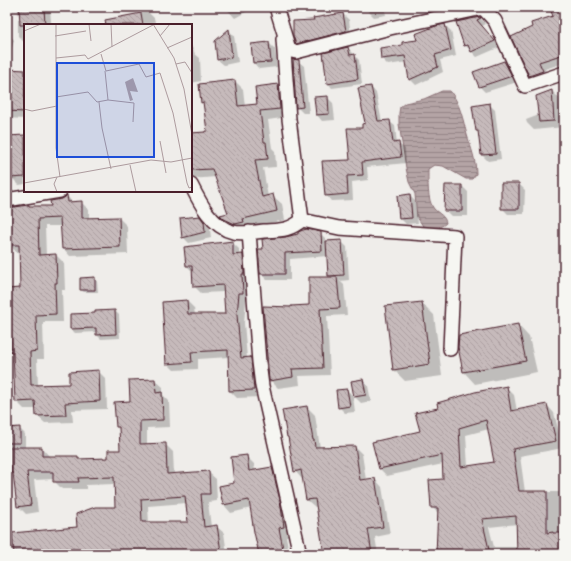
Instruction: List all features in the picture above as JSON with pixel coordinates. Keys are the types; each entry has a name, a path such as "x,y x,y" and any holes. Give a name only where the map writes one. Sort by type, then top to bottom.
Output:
{"street":[{"path":"276,7 288,46 291,51 296,52 390,28 483,8 495,21 525,86 564,73"},
{"path":"282,28 289,119 302,220"},
{"path":"192,187 197,198 211,218 221,227 234,233 285,230 295,226 302,220"},
{"path":"7,200 54,192"},
{"path":"302,220 338,228 455,236 450,349"},
{"path":"249,232 262,386 300,554"}],"shaded area":[{"path":"442,91 450,91 459,106 473,154 476,174 472,179 466,179 443,166 434,165 428,169 428,190 430,201 434,209 443,217 446,223 438,227 432,227 423,226 417,217 415,194 409,182 406,168 399,124 399,113 400,107 405,103 424,99"}],"building":[{"path":"19,7 44,7 45,24 20,25"},
{"path":"549,7 564,7 564,54 539,62 543,71 529,76 511,37 532,27 531,23 553,16"},
{"path":"141,13 143,24 106,24 105,20"},
{"path":"343,13 346,31 296,44 293,36 293,21 314,20 313,18"},
{"path":"481,18 477,20 495,41 471,52 468,45 464,46 456,22"},
{"path":"445,24 451,50 435,55 438,67 409,80 405,56 381,59 380,48 402,45 402,42 417,40 415,34"},
{"path":"229,29 232,57 217,60 215,41"},
{"path":"269,42 271,62 253,63 251,44"},
{"path":"348,47 350,55 355,54 358,79 327,84 323,53"},
{"path":"293,59 299,60 303,107 296,108"},
{"path":"504,61 512,76 479,87 473,72"},
{"path":"8,69 24,70 24,112 7,111"},
{"path":"235,80 238,106 257,104 255,87 278,84 280,109 260,111 268,159 255,160 262,197 273,194 277,211 243,219 244,222 235,224 224,219 220,215 228,213 212,169 192,170 192,133 207,131 203,102 201,103 199,84"},
{"path":"371,86 378,121 390,120 393,143 399,142 401,157 362,162 363,175 347,176 348,194 325,196 322,161 350,160 347,128 362,128 362,124 365,123 358,88"},
{"path":"552,90 554,121 539,122 536,96"},
{"path":"328,96 329,114 316,115 314,97"},
{"path":"490,103 496,154 481,155 478,131 476,131 472,106"},
{"path":"24,135 24,177 10,178 7,136"},
{"path":"501,183 519,183 519,209 501,209"},
{"path":"445,185 462,185 462,211 444,211"},
{"path":"410,194 412,218 399,219 397,196"},
{"path":"67,195 68,202 82,201 82,218 119,217 120,247 62,249 60,218 38,219 39,255 56,254 56,314 36,315 37,351 30,352 31,385 69,384 69,372 99,370 100,401 65,403 66,415 36,416 35,401 15,402 10,316 7,316 7,289 20,288 19,245 9,245 8,208 28,205 51,206 50,201 62,199"},
{"path":"200,216 204,222 205,232 182,238 180,218"},
{"path":"307,229 321,232 322,251 285,253 285,274 260,274 258,249 263,249 262,239 285,237 298,234 298,232"},
{"path":"342,240 344,275 328,276 326,241"},
{"path":"233,241 233,255 243,254 243,293 239,293 237,315 241,358 251,357 254,390 229,391 228,350 191,352 192,362 166,364 162,302 187,300 188,314 225,314 223,285 193,287 192,266 186,266 184,247"},
{"path":"95,277 95,290 80,290 80,278"},
{"path":"309,277 337,277 340,308 320,309 323,368 292,369 293,377 269,381 263,306 291,307 309,305"},
{"path":"422,302 430,364 393,370 385,306"},
{"path":"115,310 116,334 96,335 96,328 70,329 70,314 95,313 95,311"},
{"path":"518,324 526,361 463,372 458,347 459,335"},
{"path":"155,379 156,393 162,392 163,420 140,421 140,444 166,443 167,474 209,471 210,494 201,494 204,527 217,525 221,552 209,554 14,554 12,533 77,527 76,514 95,507 115,507 114,477 78,478 79,482 53,482 53,472 27,472 31,505 17,507 13,473 11,473 11,447 42,447 42,456 78,456 78,459 108,458 108,450 120,450 119,427 116,427 114,402 130,401 129,380","holes":["185,496 188,522 142,522 141,499"]},
{"path":"363,379 366,395 354,397 351,381"},
{"path":"507,386 511,411 547,404 556,441 513,449 519,491 547,491 547,533 564,533 564,554 517,554 516,516 482,519 490,554 436,554 438,508 431,508 429,480 443,479 442,455 379,469 372,442 420,431 415,413 438,408 437,403 475,392","holes":["486,420 494,462 461,467 459,428"]},
{"path":"347,389 350,406 338,408 336,390"},
{"path":"307,406 315,447 355,446 360,480 375,478 383,527 368,529 372,554 324,554 315,499 306,500 301,470 294,472 282,410"},
{"path":"20,427 20,443 7,443 7,428"},
{"path":"247,455 249,471 272,467 280,500 284,527 279,528 284,554 259,554 249,500 223,505 219,486 234,483 231,457"}]}
